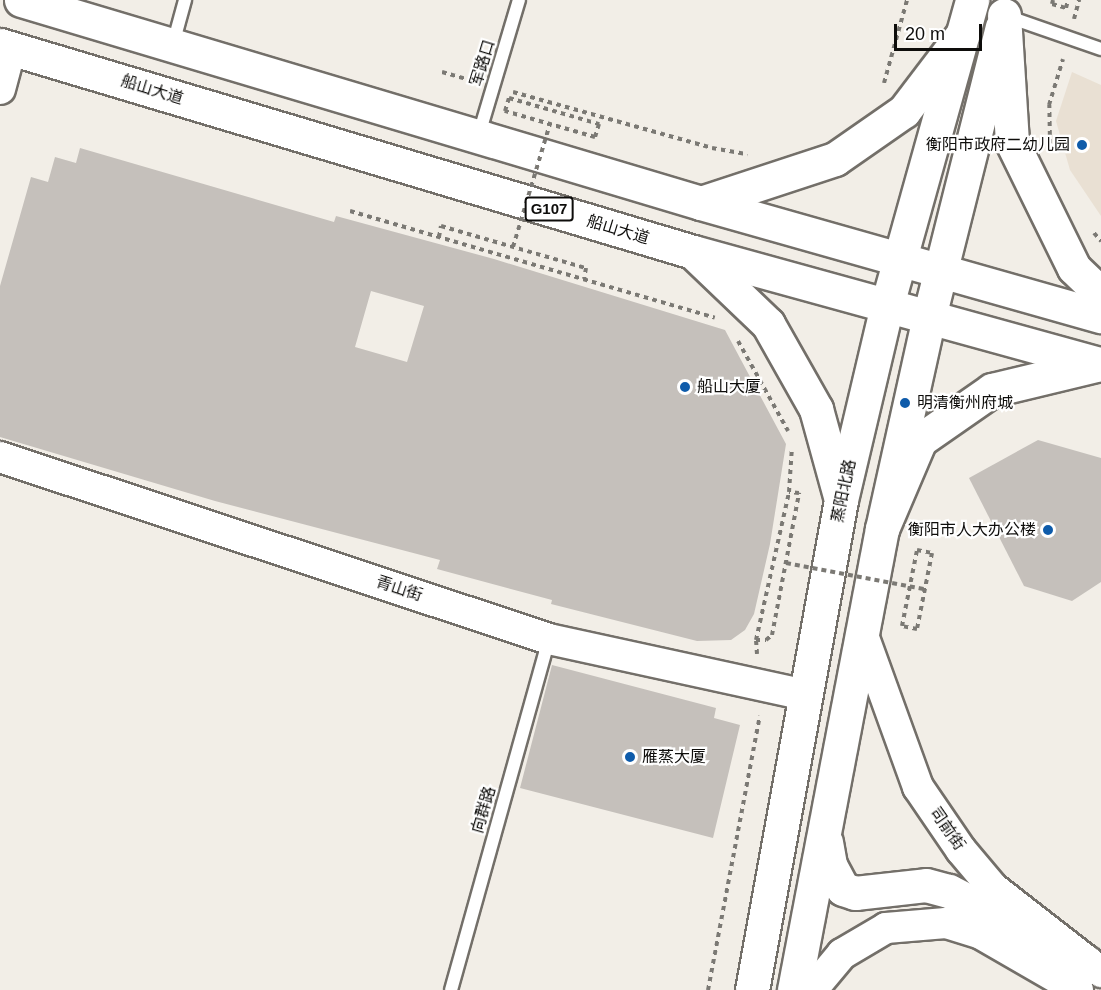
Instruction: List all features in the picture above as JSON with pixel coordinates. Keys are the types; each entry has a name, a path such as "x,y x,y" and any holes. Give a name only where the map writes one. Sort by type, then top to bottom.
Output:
{"main road":[{"path":"21,0 701,203 1101,316"},
{"name":"蒸阳北路","path":"752,990 841,500 899,259 972,0"},
{"path":"794,990 882,529 928,317 1007,8"},
{"path":"1007,8 1012,142 1074,268 1101,294"},
{"path":"701,203 835,159 904,111 962,35"},
{"name":"船山大道","path":"5,46 693,252 1101,364"},
{"path":"693,252 768,324 816,409 841,500"},
{"path":"882,529 920,440 992,390 1101,364"},
{"path":"825,833 830,865 843,889 855,893 926,885 949,891 1088,974"}],"street":[{"path":"0,88 5,46"},
{"name":"青山街","path":"0,457 549,639 806,694"},
{"name":"司前街","path":"863,635 892,721 924,796 993,888 1088,974"},
{"path":"812,990 842,954 886,928 946,923 1088,974"}],"lane":[{"path":"173,44 185,0"},
{"name":"军路口","path":"479,135 519,0"},
{"path":"1007,8 1101,50"},
{"name":"向群路","path":"451,990 549,639"}],"path":[{"path":"882,89 907,0"},
{"path":"1053,0 1052,4 1066,8 1068,0"},
{"path":"1052,149 1047,130 1049,105 1080,0"},
{"path":"442,72 712,148 751,153"},
{"path":"509,98 556,111 599,123 595,137 505,111 509,98"},
{"path":"556,111 558,104"},
{"path":"513,247 550,124"},
{"path":"350,211 727,322"},
{"path":"439,237 441,226 586,268 584,279"},
{"path":"1090,230 1101,241"},
{"path":"708,990 761,712 756,640 789,492 793,441 733,332"},
{"path":"756,640 766,640 772,635 799,494 789,492"},
{"path":"917,550 932,553 924,589 917,629 902,626 917,550"},
{"path":"786,563 924,589"}],"shaded area":[{"name":"衡阳市政府二幼儿园","path":"1072,72 1101,85 1101,216 1070,170 1056,121"}],"building":[{"path":"80,148 334,222 336,216 494,259 725,330 786,444 770,544 754,614 745,630 731,640 697,641 551,604 552,600 437,569 440,560 215,501 0,437 0,286 31,177 48,182 55,157 76,163","holes":["371,291 424,306 407,362 355,347"]},
{"name":"衡阳市人大办公楼","path":"1038,440 1101,458 1101,582 1072,601 1024,586 969,478"},
{"name":"雁蒸大厦","path":"552,665 716,708 714,718 740,725 713,838 520,788"}],"place":[{"name":"衡阳市政府二幼儿园","path":"1082,145"},
{"name":"船山大厦","path":"685,387"},
{"name":"明清衡州府城","path":"905,403"},
{"name":"衡阳市人大办公楼","path":"1048,530"},
{"name":"雁蒸大厦","path":"630,757"}]}
